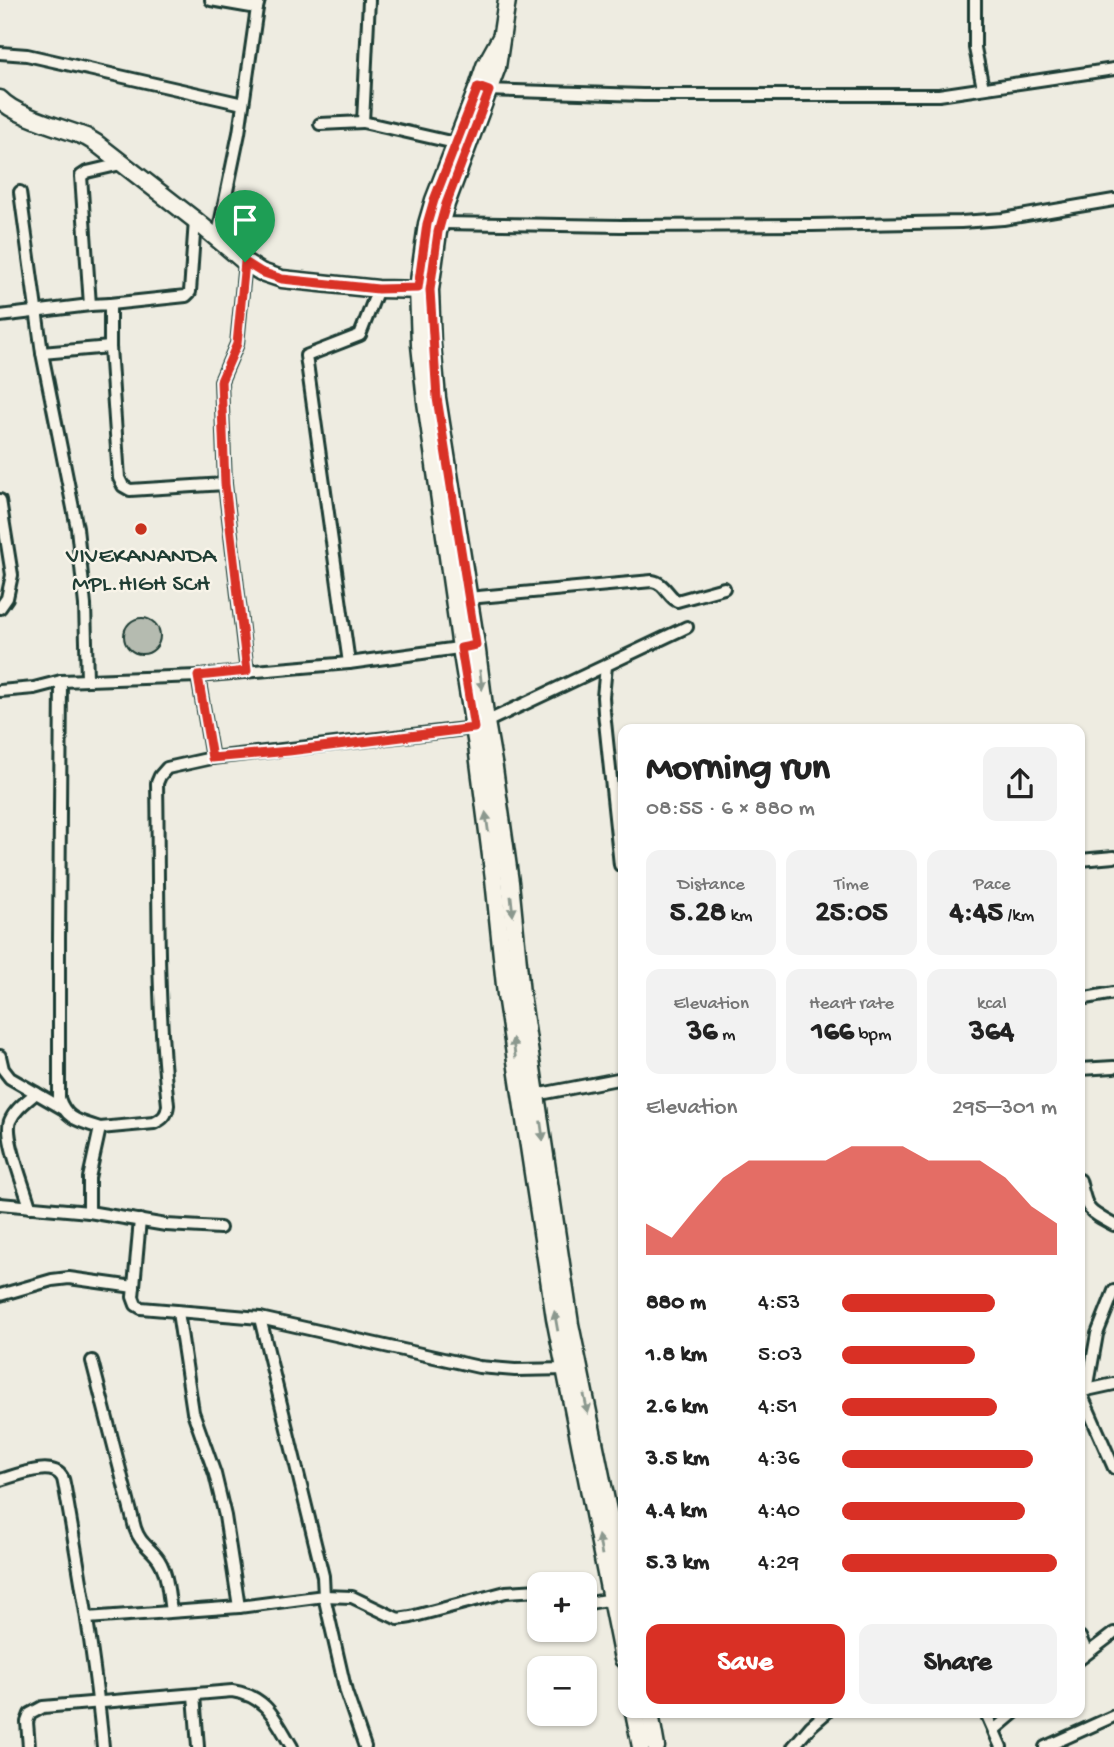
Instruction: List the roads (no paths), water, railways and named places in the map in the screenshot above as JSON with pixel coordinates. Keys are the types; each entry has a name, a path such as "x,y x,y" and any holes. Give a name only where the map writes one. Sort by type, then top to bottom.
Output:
{"main road":[{"path":"468,646 468,598 437,398 424,289 446,204 484,89 485,66 500,39 507,0"},
{"path":"484,89 455,143 427,224 420,345 426,402 480,725 506,995 529,1096 572,1369 618,1634"},
{"path":"0,99 6,106 96,143 261,272 282,279 378,289 424,289"},
{"path":"572,1369 618,1563"},
{"path":"635,1718 641,1747"},
{"path":"651,1718 656,1747"}],"street":[{"path":"211,0 258,4 239,133 217,239"},
{"path":"363,122 369,0"},
{"path":"975,0 975,48 983,88"},
{"path":"0,53 27,55 243,104"},
{"path":"484,89 643,95 939,95 1114,69"},
{"path":"320,124 363,122 455,143"},
{"path":"90,305 81,176 87,172 121,164"},
{"path":"20,192 41,353 77,528 85,605 87,679"},
{"path":"441,223 649,226 961,222 1003,219 1114,200"},
{"path":"0,316 186,296 190,292 195,220"},
{"path":"245,262 237,344 221,381 225,484 247,671"},
{"path":"349,663 306,356 360,335 378,289"},
{"path":"110,304 110,347 119,478 122,486 130,490 225,484"},
{"path":"41,353 110,347"},
{"path":"0,500 12,575 8,598 0,608"},
{"path":"468,598 652,581 662,584 677,601 724,588"},
{"path":"0,1056 3,1069 10,1078 62,1108 68,1116 100,1128 154,1124 167,1113 157,932 157,783 167,768 212,758 289,751 480,725 687,626"},
{"path":"0,691 34,688 61,681 198,676 349,663 468,646"},
{"path":"606,666 604,712 618,846"},
{"path":"198,676 212,758"},
{"path":"61,681 59,939 62,1108"},
{"path":"1085,860 1114,857"},
{"path":"1085,998 1114,993"},
{"path":"1085,1069 1114,1068"},
{"path":"529,1096 618,1079"},
{"path":"30,1207 9,1138 9,1123 18,1109 36,1093"},
{"path":"89,1212 89,1178 100,1128"},
{"path":"1085,1200 1094,1214 1114,1225"},
{"path":"0,1204 220,1228"},
{"path":"140,1220 133,1297 136,1305 141,1308 260,1318 479,1367 515,1370 572,1369"},
{"path":"0,1294 69,1278 134,1287"},
{"path":"1085,1380 1097,1334 1114,1291"},
{"path":"178,1312 193,1412 215,1474 225,1516 239,1606"},
{"path":"260,1318 323,1576 324,1596 346,1692 365,1747"},
{"path":"92,1361 135,1528 138,1537 157,1556 162,1567 171,1611"},
{"path":"1085,1390 1114,1384"},
{"path":"1085,1398 1114,1468"},
{"path":"0,1479 44,1468 55,1470 62,1476 87,1618 103,1747"},
{"path":"87,1618 239,1606 324,1596 352,1597 398,1619 506,1592 527,1591"},
{"path":"597,1602 611,1599"},
{"path":"1085,1655 1114,1633"},
{"path":"29,1747 27,1722 30,1714 43,1707 232,1691 246,1693 259,1700 273,1715 292,1747"},
{"path":"194,1695 198,1747"},
{"path":"1045,1747 1114,1716"},
{"path":"793,1747 820,1718"},
{"path":"988,1718 1001,1747"},
{"path":"994,1730 1008,1718"}],"place":[{"name":"VIVEKANANDA MPL.HIGH SCH","path":"141,529"}]}
